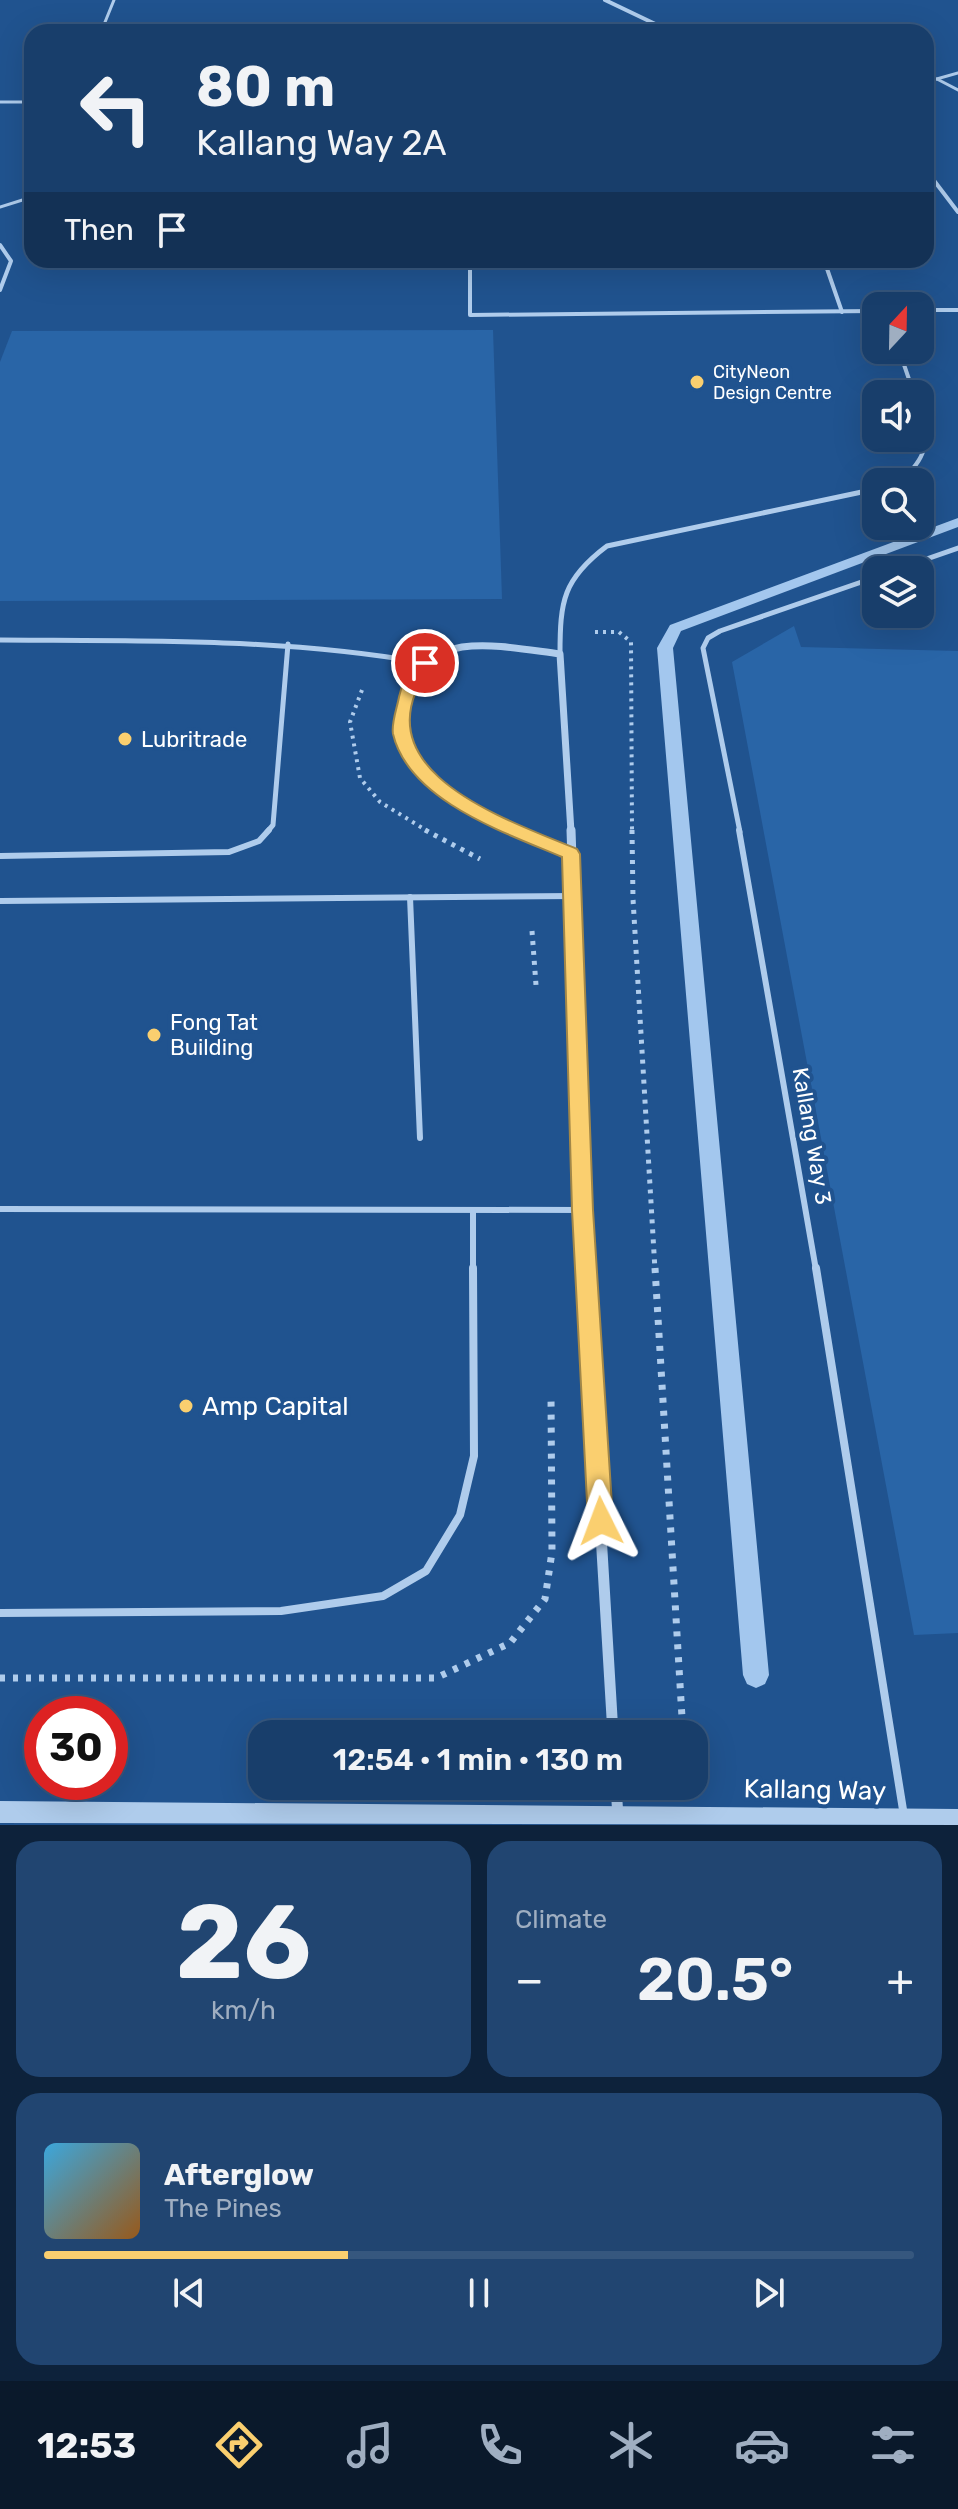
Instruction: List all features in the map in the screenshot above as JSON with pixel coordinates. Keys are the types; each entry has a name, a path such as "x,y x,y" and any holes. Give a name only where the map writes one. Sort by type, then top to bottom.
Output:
{"street":[{"path":"605,0 655,24"},
{"path":"934,180 958,212"},
{"path":"571,854 482,816 418,771 400,732 411,678 433,655 474,646 560,654 575,896 582,1210 612,1720"},
{"path":"617,1800 618,1817"},
{"name":"Kallang Way","path":"0,1812 958,1820"}],"lane":[{"path":"104,24 114,0"},
{"path":"934,80 958,73"},
{"path":"937,79 958,90"},
{"path":"0,102 24,102"},
{"path":"0,207 24,200"},
{"path":"0,245 11,261 0,290"},
{"path":"470,268 470,315 862,311"},
{"path":"827,268 842,312"},
{"path":"934,310 958,310"},
{"path":"560,654 564,588 584,562 607,546 862,492"},
{"path":"934,556 958,548"},
{"name":"Kallang Way 3","path":"862,582 720,631 708,638 703,648 736,797 856,1499 904,1820"},
{"path":"0,640 288,644 375,653 425,663"},
{"path":"0,856 229,852 259,841 273,825 288,644"},
{"path":"0,901 575,896"},
{"path":"410,897 420,1138"},
{"path":"0,1209 582,1210"},
{"path":"0,1613 281,1611 383,1596 426,1571 460,1515 474,1456 473,1212"}],"shaded area":[{"path":"493,330 502,599 0,601 0,362 12,331"},
{"path":"794,626 801,647 958,651 958,1633 914,1635 732,662"}],"waterway":[{"path":"756,1675 665,648 675,628 958,522"}],"place":[{"name":"CityNeon Design Centre","path":"697,382"},
{"name":"Lubritrade","path":"125,739"},
{"name":"Fong Tat Building","path":"154,1035"},
{"name":"Amp Capital","path":"186,1406"}],"route":[{"path":"425,663 411,678 400,732 418,771 482,816 571,854 575,896 582,1210 601,1521"}]}
